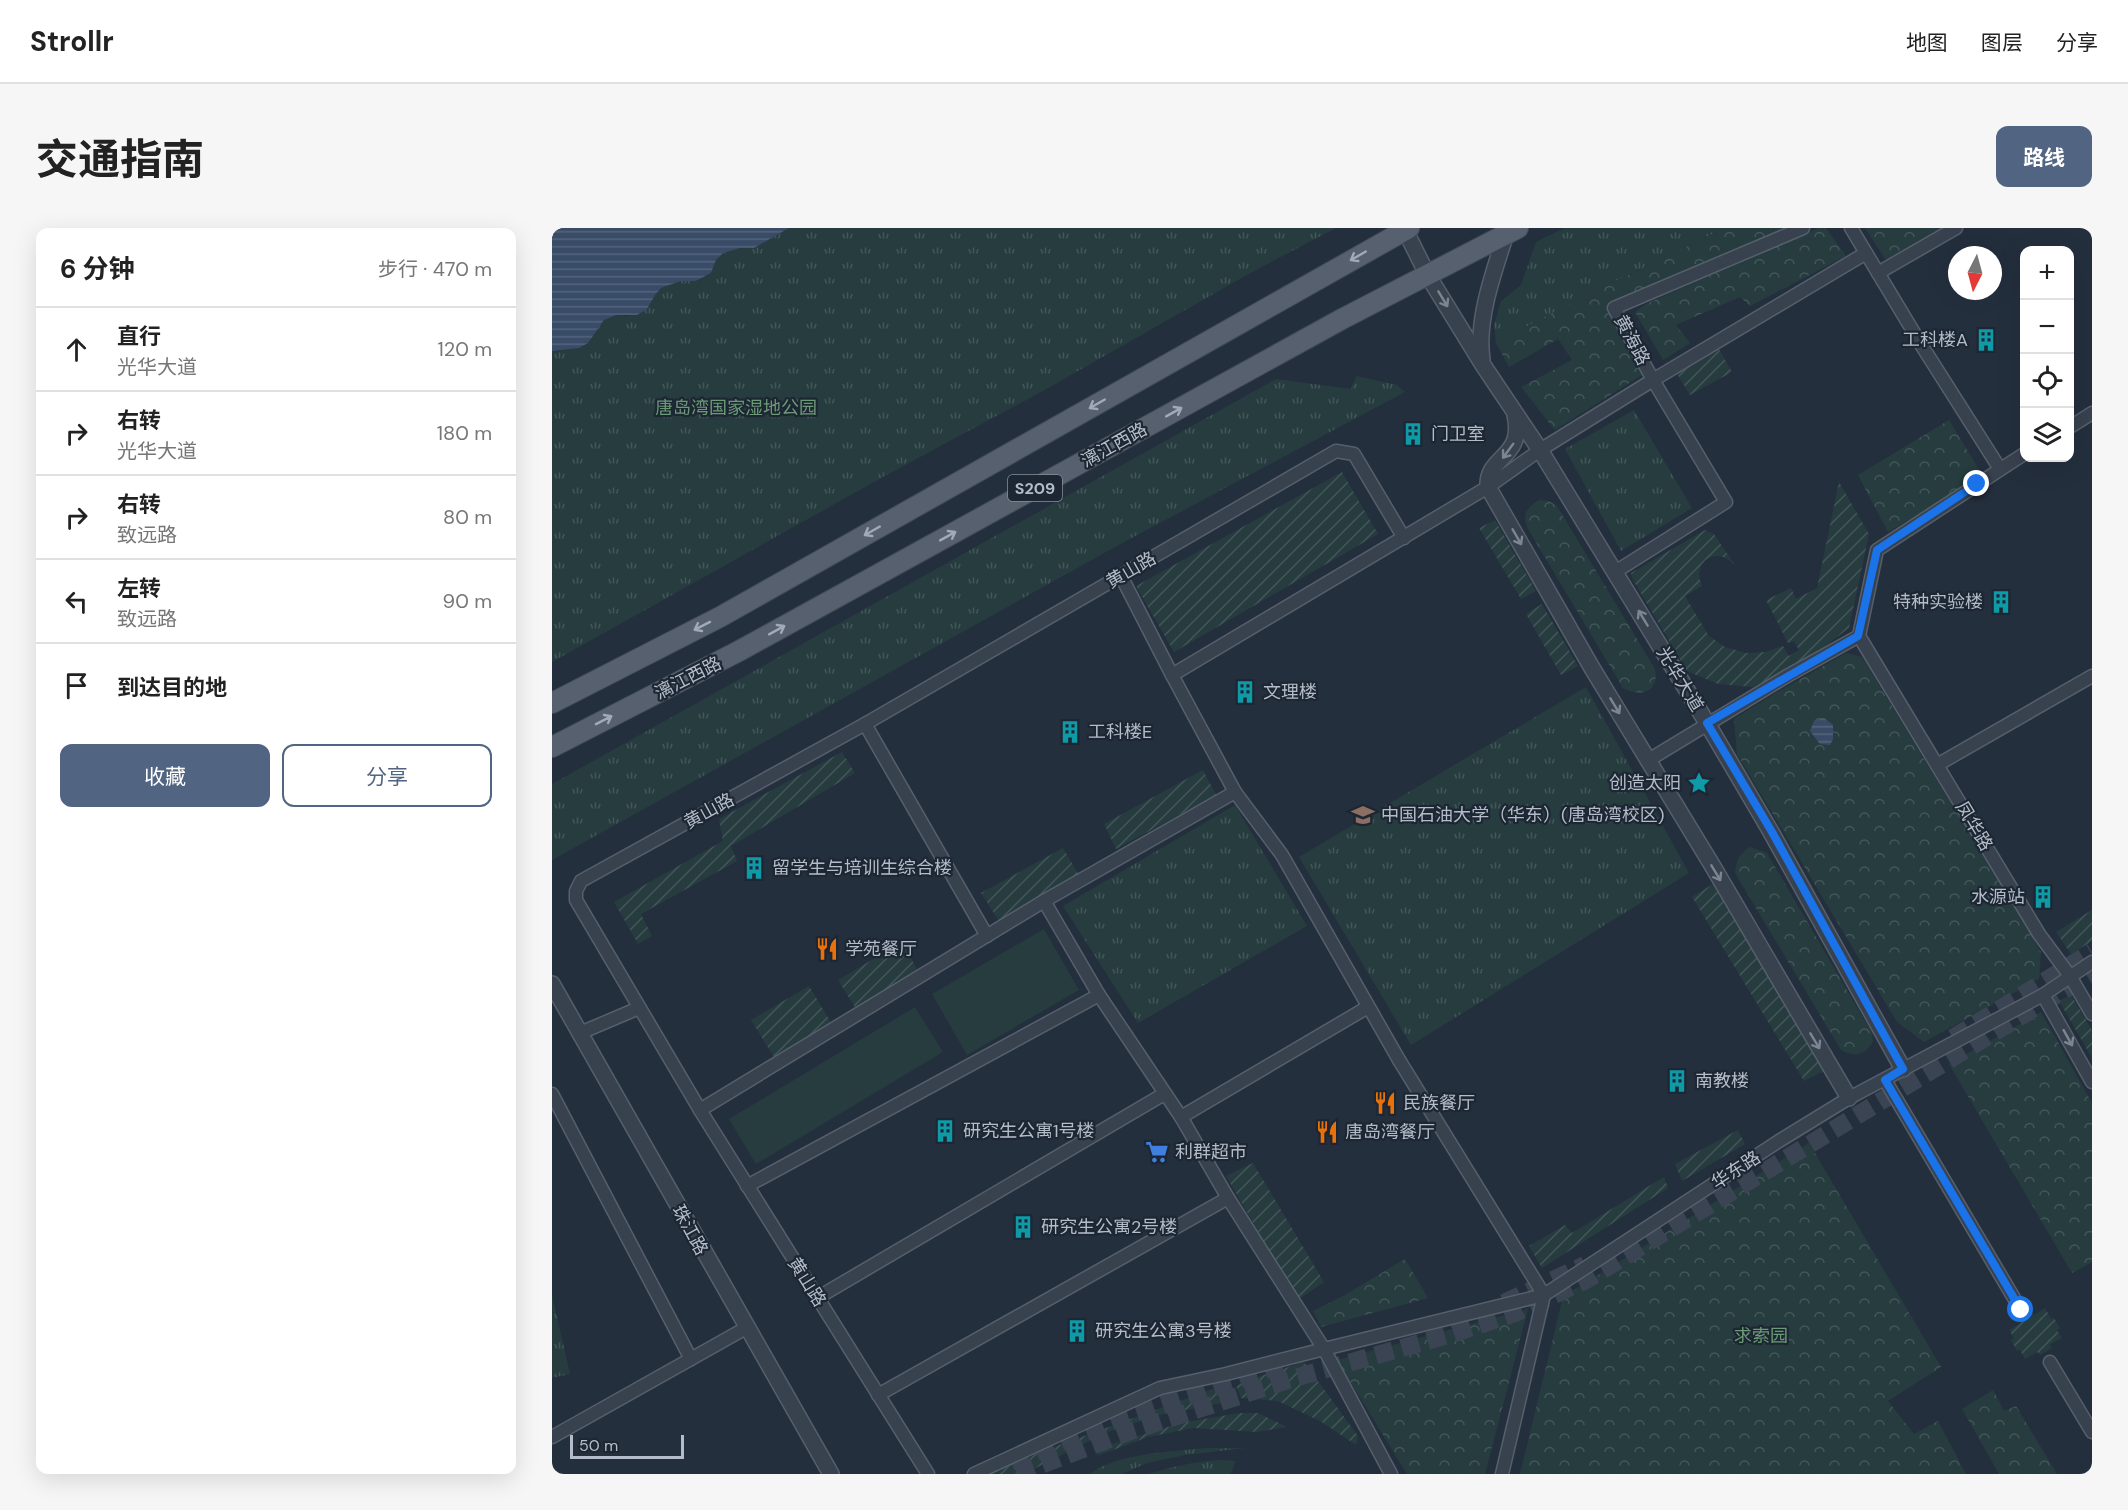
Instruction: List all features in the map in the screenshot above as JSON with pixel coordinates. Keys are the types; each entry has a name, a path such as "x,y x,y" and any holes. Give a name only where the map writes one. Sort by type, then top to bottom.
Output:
{"main road":[{"name":"S209","path":"552,703 720,617 1407,229"},
{"name":"漓江西路","path":"552,747 739,651 1428,274 1512,231"}],"street":[{"name":"黄海路","path":"1172,675 1488,487 1540,450 1653,380 1614,308 1803,228"},
{"path":"1851,228 2000,469"},
{"path":"1878,273 1956,228"},
{"name":"光华大道","path":"1407,229 1428,274 1483,365 1540,450 1772,832 1903,1069"},
{"path":"1483,365 1480,345 1484,315 1496,264 1512,231"},
{"path":"1615,572 1726,502 1653,380 1866,253"},
{"path":"1514,411 1518,428 1515,442 1505,458 1493,467 1488,477 1488,487 1647,760 1712,865 1849,1098"},
{"path":"2074,424 2092,413"},
{"name":"黄山路","path":"928,1474 699,1110 639,1008 576,900 576,891 581,881 865,724 1336,451 1354,454 1404,538"},
{"path":"1647,760 1858,636 1877,550 2020,457"},
{"path":"1121,576 1235,792 1282,855 1368,1007 1544,1295 1502,1474"},
{"name":"凤华路","path":"1858,636 2039,934 2070,976 2092,1014"},
{"path":"1937,765 2092,676"},
{"path":"865,724 987,936"},
{"path":"699,1110 1044,901 1235,792"},
{"path":"1044,901 1099,995 1181,1117 1228,1198 1324,1349 1391,1474"},
{"name":"华东路","path":"974,1474 1160,1388 1226,1374 1544,1295 1779,1141 1849,1098 2043,995 2092,962"},
{"name":"珠江路","path":"552,984 831,1474"},
{"path":"747,1186 1099,995"},
{"path":"2043,995 2092,1082"},
{"path":"1181,1117 1368,1007"},
{"path":"580,1034 639,1008"},
{"path":"1885,1080 2021,1310"},
{"path":"552,1094 691,1359"},
{"path":"817,1298 1164,1094"},
{"path":"878,1395 1228,1198"},
{"path":"552,1437 746,1328"},
{"path":"2050,1362 2092,1432"}],"green space":[{"name":"唐岛湾国家湿地公园","path":"789,228 1336,228 1252,272 1041,392 881,478 552,662 552,351 579,348 588,343 604,320 616,315 628,316 647,309 661,288 681,281 697,281 711,273 716,260 722,253 740,248 754,248"},
{"path":"1565,228 1725,228 1575,301 1496,343 1494,324 1501,301 1521,285 1536,242"},
{"path":"1725,228 1794,228 1612,306 1645,373 1555,430 1521,387 1572,360 1558,339 1509,367 1496,343 1575,301"},
{"path":"1818,228 1826,228 1846,256 1750,306 1740,297 1676,325 1690,343 1663,360 1635,312 1646,304"},
{"path":"1865,228 1942,228 1886,260"},
{"path":"1719,349 1732,372 1690,395 1677,374"},
{"path":"1356,376 1397,385 1405,392 1124,542 552,860 552,784 1276,379 1351,389"},
{"path":"1634,410 1692,508 1621,551 1565,449"},
{"path":"1949,420 1983,476 1888,532 1858,475"},
{"path":"1342,472 1378,534 1174,652 1136,586"},
{"path":"1839,482 1869,534 1849,628 1809,658 1753,687 1718,684 1687,671 1631,573 1705,530 1714,534 1734,564 1719,556 1707,559 1700,570 1699,578 1702,586 1685,596 1709,636 1725,647 1746,653 1765,652 1783,646 1789,656 1799,650 1794,641 1788,643 1766,600 1791,588 1796,599 1817,588"},
{"path":"1539,500 1549,501 1557,506 1655,669 1654,683 1647,691 1636,692 1623,688 1528,529 1525,519 1526,512"},
{"path":"1495,520 1536,591 1521,599 1479,528"},
{"path":"1542,604 1578,666 1561,675 1526,614"},
{"path":"1846,653 1862,657 2041,952 2039,979 1924,1042 1897,1022 1737,754 1734,719"},
{"path":"1586,687 1689,873 1411,1045 1299,857"},
{"path":"842,752 855,773 731,846 737,861 641,914 652,936 638,944 614,902 723,841 719,819"},
{"path":"1203,770 1216,795 1116,849 1104,824"},
{"path":"1235,805 1307,926 1138,1023 1063,906"},
{"path":"1750,847 1767,853 1872,1033 1873,1041 1860,1054 1851,1054 1841,1050 1735,873 1739,858"},
{"path":"1063,848 1079,875 999,921 981,893"},
{"path":"1713,884 1826,1070 1804,1081 1692,897"},
{"path":"2092,910 2092,941 2071,954 2056,932"},
{"path":"1044,929 1079,990 967,1055 932,994"},
{"path":"902,942 918,971 856,1009 838,980"},
{"path":"809,986 832,1024 774,1057 751,1020"},
{"path":"2071,995 2092,1030 2092,1058 2059,1001"},
{"path":"915,1007 943,1052 756,1164 729,1119"},
{"path":"2041,1012 2092,1103 2092,1262 2072,1273 1949,1064"},
{"path":"1738,1130 1745,1144 1682,1181 1675,1164"},
{"name":"求索园","path":"1809,1143 1941,1367 1888,1401 1914,1434 1938,1421 1966,1474 1520,1474 1563,1297"},
{"path":"1253,1163 1324,1282 1298,1300 1226,1176"},
{"path":"1664,1177 1668,1188 1542,1268 1529,1246 1565,1225 1572,1233"},
{"path":"1405,1259 1428,1298 1321,1327 1313,1311 1345,1295"},
{"path":"552,1295 570,1374 552,1378"},
{"path":"2045,1308 2060,1328 2057,1330 2062,1338 2050,1344 2052,1348 2040,1355 2037,1352 2025,1359 2020,1350 2017,1351 2011,1340 2014,1338 2009,1330 2021,1323 2019,1319 2031,1312 2034,1315"},
{"path":"1528,1309 1485,1474 1407,1474 1337,1360"},
{"path":"1304,1362 1358,1436 1356,1445 1320,1421 1278,1401 1241,1398 1236,1386"},
{"path":"1221,1386 1226,1395 1223,1403 1159,1415 1107,1432 1024,1474 993,1474 1032,1455"},
{"path":"1993,1390 2004,1411 2016,1406 2057,1474 1999,1474 1962,1409"},
{"path":"1239,1413 1258,1413 1287,1427 1257,1432 1193,1428 1148,1437 1097,1456 1102,1447 1181,1423"},
{"path":"1209,1448 1245,1448 1185,1455 1147,1463 1122,1474 1090,1474 1101,1467 1130,1457"},
{"path":"1221,1460 1235,1461 1232,1472 1229,1474 1148,1474 1184,1465"}],"water":[{"path":"552,228 789,228 754,248 740,248 723,253 716,260 711,273 696,281 681,281 661,288 647,309 637,315 616,315 604,320 588,343 579,348 552,351"},
{"path":"1824,718 1833,725 1833,739 1830,745 1820,744 1810,731 1814,721"}],"tunnel":[{"path":"1953,1038 2092,952"},
{"path":"1017,1474 1128,1432 1291,1379 1452,1334 1515,1313 1586,1280 2092,973"},
{"path":"1504,1303 1585,1265"},
{"path":"1011,1462 1123,1417 1284,1364"}],"place":[{"name":"工科楼A","path":"1986,340"},
{"name":"门卫室","path":"1413,434"},
{"name":"特种实验楼","path":"2001,602"},
{"name":"文理楼","path":"1245,692"},
{"name":"工科楼E","path":"1070,732"},
{"name":"创造太阳","path":"1699,783"},
{"name":"中国石油大学（华东）(唐岛湾校区)","path":"1363,815"},
{"name":"留学生与培训生综合楼","path":"754,868"},
{"name":"水源站","path":"2043,897"},
{"name":"学苑餐厅","path":"827,949"},
{"name":"南教楼","path":"1677,1081"},
{"name":"民族餐厅","path":"1385,1103"},
{"name":"研究生公寓1号楼","path":"945,1131"},
{"name":"唐岛湾餐厅","path":"1327,1132"},
{"name":"利群超市","path":"1157,1152"},
{"name":"研究生公寓2号楼","path":"1023,1227"},
{"name":"研究生公寓3号楼","path":"1077,1331"}],"route":[{"path":"1977,484 1877,550 1858,636 1707,723 1772,832 1903,1069 1885,1080 2021,1310"}]}
